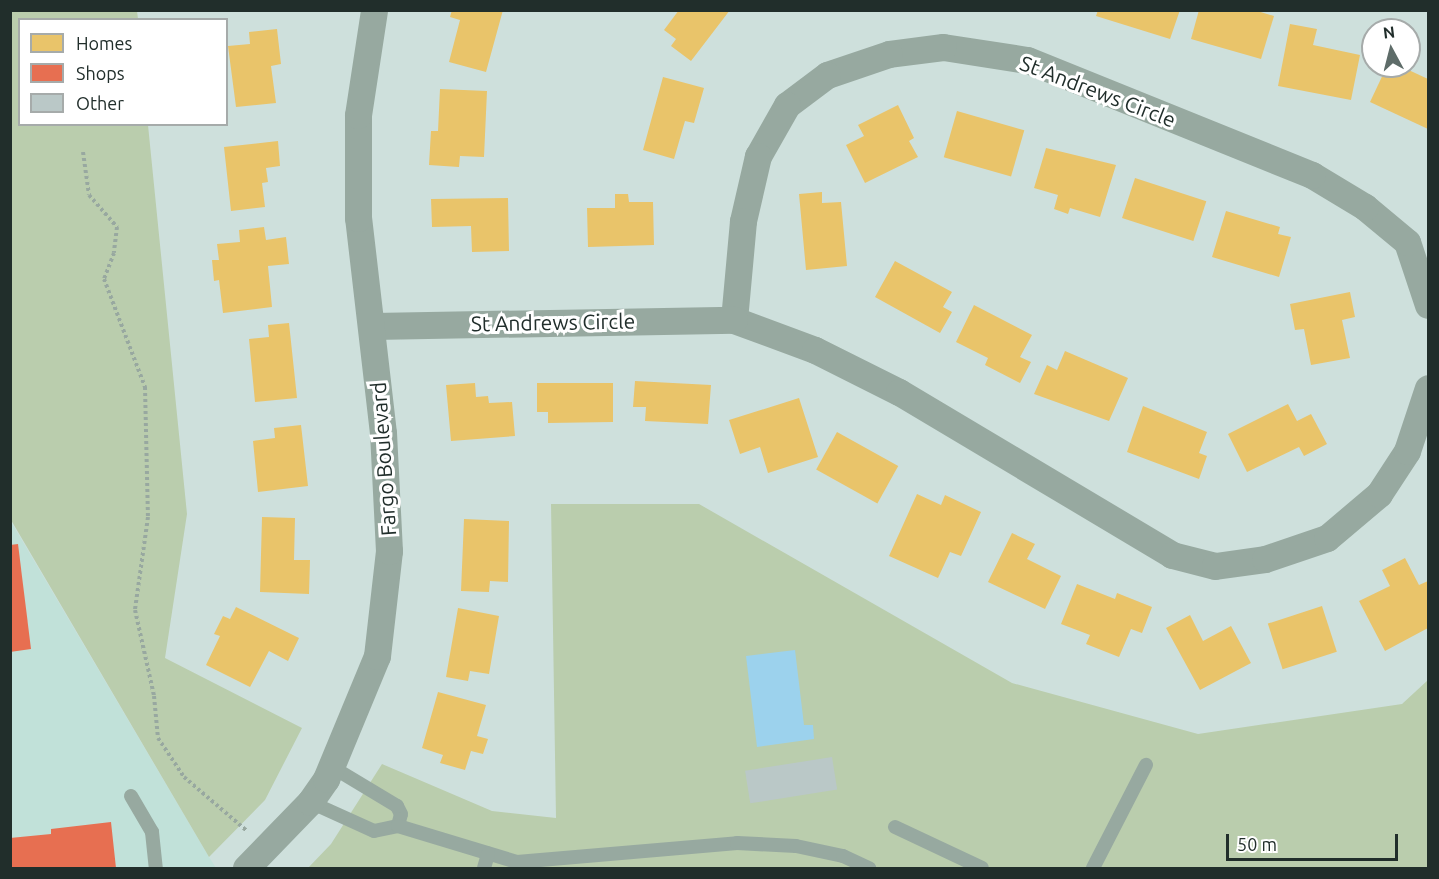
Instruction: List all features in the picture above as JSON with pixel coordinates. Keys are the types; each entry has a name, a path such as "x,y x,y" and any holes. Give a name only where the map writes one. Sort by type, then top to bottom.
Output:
{"street":[{"name":"Fargo Boulevard","path":"246,868 310,802 332,767 377,656 389,551 373,326 358,218 357,115 374,10"},
{"name":"St Andrews Circle","path":"734,320 743,221 758,156 787,105 827,75 889,54 943,47 1027,60 1312,175 1365,207 1407,242 1428,305"},
{"name":"St Andrews Circle","path":"373,326 734,320 815,350 899,392 1173,555 1215,566 1265,559 1327,538 1379,494 1407,452 1428,388"}],"lane":[{"path":"1093,868 1146,765"},
{"path":"332,767 398,806 401,814 398,826"},
{"path":"131,796 152,832 156,868"},
{"path":"310,802 374,831 398,826 517,862 749,844 796,846 843,856 869,868"},
{"path":"895,827 982,868"},
{"path":"484,868 488,854"}],"path":[{"path":"83,152 89,195 117,227 114,253 104,279 145,387 148,517 135,609 154,696 158,738 184,777 252,835"}],"shaded area":[{"path":"10,11 137,11 138,18 18,18 18,126 148,126 187,514 165,658 302,728 265,800 209,857 11,520"},
{"path":"551,504 699,504 1012,683 1198,734 1402,704 1428,680 1428,868 308,868 331,844 382,764 492,811 556,818"},
{"path":"10,520 209,857 216,868 11,868"}],"water":[{"path":"795,650 804,725 813,725 814,739 757,747 746,656"}],"building: Homes":[{"path":"452,10 503,10 486,72 449,62 460,20 450,17"},
{"path":"679,10 730,10 691,61 671,46 676,39 664,30"},
{"path":"1098,10 1180,10 1170,39 1096,16"},
{"path":"1199,10 1254,10 1274,16 1261,59 1191,39"},
{"path":"1290,24 1317,29 1313,45 1360,55 1351,100 1278,86"},
{"path":"277,29 281,64 271,66 276,103 236,107 228,46 250,44 249,32"},
{"path":"1421,76 1428,79 1428,129 1370,102 1381,78 1421,78"},
{"path":"663,77 704,88 694,123 685,121 674,159 643,150"},
{"path":"440,89 487,91 484,157 460,156 459,167 429,165 431,131 438,131"},
{"path":"898,105 914,138 909,141 918,157 865,183 846,145 864,136 858,125"},
{"path":"957,111 1024,130 1011,176 944,157"},
{"path":"278,141 280,166 266,168 268,182 262,183 265,207 231,211 224,147"},
{"path":"1046,148 1116,165 1100,217 1070,208 1068,214 1054,209 1058,195 1034,188"},
{"path":"1135,178 1206,201 1193,241 1122,218"},
{"path":"822,192 822,203 841,202 847,266 806,270 799,194"},
{"path":"615,194 628,194 629,202 653,202 654,245 588,247 587,208 615,208"},
{"path":"508,198 509,251 472,252 471,226 432,227 431,199"},
{"path":"1226,211 1280,227 1278,234 1291,237 1279,277 1212,257"},
{"path":"264,227 266,240 286,237 289,264 268,266 272,307 223,313 219,280 214,281 212,260 219,260 217,244 240,242 239,230"},
{"path":"895,261 952,292 943,307 952,312 940,333 875,297"},
{"path":"1350,292 1355,317 1342,320 1350,358 1311,365 1304,329 1295,330 1290,304"},
{"path":"974,305 1032,335 1020,357 1031,362 1020,383 985,365 988,358 956,342"},
{"path":"289,323 297,398 255,402 249,339 269,337 268,325"},
{"path":"1065,351 1128,378 1109,421 1034,394 1047,365 1057,370"},
{"path":"635,381 711,385 708,424 645,421 646,407 633,407"},
{"path":"475,383 476,397 488,396 489,403 512,402 515,436 451,441 446,385"},
{"path":"537,383 613,383 613,422 548,423 548,412 537,412"},
{"path":"799,398 818,457 768,473 760,447 740,454 729,420"},
{"path":"1288,404 1297,421 1311,414 1327,444 1304,456 1299,447 1247,472 1228,434"},
{"path":"1143,406 1207,432 1199,453 1207,456 1199,479 1127,452"},
{"path":"301,425 308,486 258,492 253,441 275,438 274,428"},
{"path":"837,432 898,466 877,504 816,470"},
{"path":"917,494 941,505 945,495 981,512 961,556 950,552 938,578 889,556"},
{"path":"262,517 295,518 294,560 310,560 309,594 260,592"},
{"path":"464,519 509,521 508,582 490,581 489,592 461,591"},
{"path":"1012,533 1035,544 1027,559 1061,576 1045,609 988,582"},
{"path":"1405,558 1419,585 1428,581 1428,628 1385,651 1359,601 1390,586 1382,570"},
{"path":"1077,584 1115,599 1117,593 1152,607 1142,633 1131,629 1119,657 1086,644 1090,635 1061,624"},
{"path":"1322,606 1337,652 1283,669 1268,624"},
{"path":"236,607 299,638 288,661 269,651 250,687 206,665 220,636 214,634 223,616 230,619"},
{"path":"458,608 499,616 489,674 470,671 468,681 446,677"},
{"path":"1190,615 1203,641 1231,626 1251,663 1200,690 1166,628"},
{"path":"438,692 486,705 477,736 488,739 483,754 471,751 465,770 440,763 443,755 422,748"}],"building: Shops":[{"path":"18,544 31,649 10,652 10,545"},
{"path":"111,822 116,868 10,868 10,838 51,834 51,829"}],"building: Other":[{"path":"832,757 837,790 750,803 745,771"}]}
